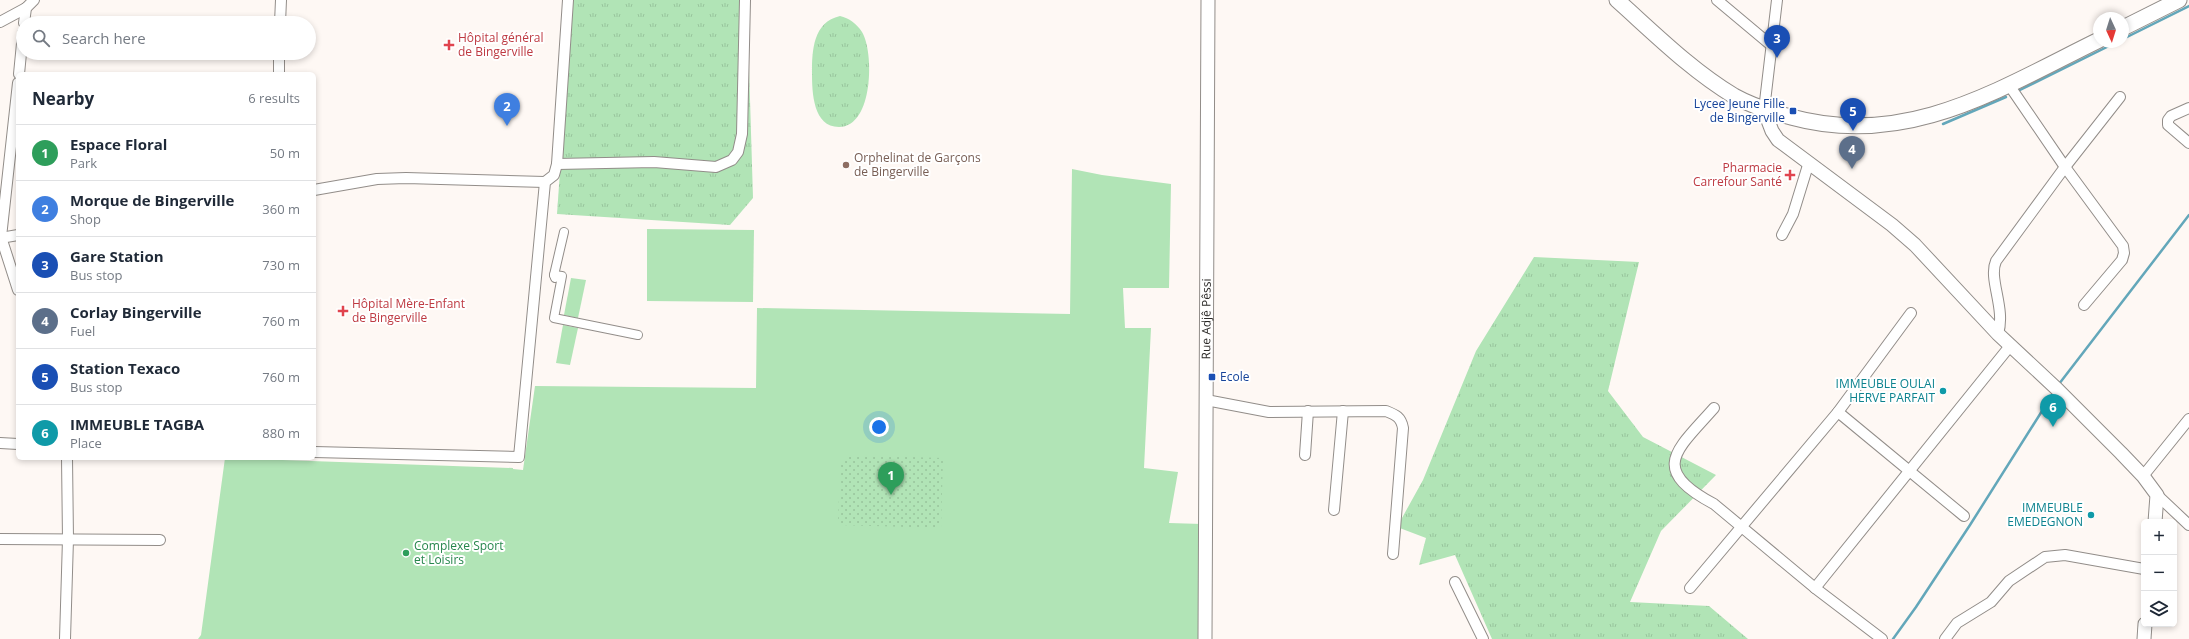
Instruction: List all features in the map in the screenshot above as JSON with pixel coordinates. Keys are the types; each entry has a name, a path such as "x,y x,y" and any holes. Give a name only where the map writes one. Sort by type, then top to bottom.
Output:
{"main road":[{"path":"1617,0 1705,76 1736,97 1764,110 1816,123 1861,126 1896,124 1928,117 1953,109 2008,85 2093,43"},
{"path":"2129,25 2179,0"}],"street":[{"path":"0,22 26,8 34,0"},
{"path":"280,16 281,0"},
{"path":"316,190 377,179 399,178 545,182 554,175 557,164 568,0"},
{"path":"557,164 654,162 716,166 732,160 738,152 742,134 745,0"},
{"name":"Rue Adjê Pêssi","path":"1205,639 1208,0"},
{"path":"1717,0 1772,46"},
{"path":"1776,0 1772,46 1765,88 1764,110 1772,131 1778,140 1892,225 1915,245 1998,334 2058,390 2143,476 2157,495 2189,525"},
{"path":"25,16 26,8"},
{"path":"19,72 20,60"},
{"path":"278,72 279,60"},
{"path":"2008,85 2065,167 2123,246 2124,253 2122,260 2084,305"},
{"path":"1998,334 2001,319 1993,267 2065,167 2120,97"},
{"path":"16,101 1,237 16,284"},
{"path":"2189,108 2171,116 2168,120 2168,125 2189,143"},
{"path":"1782,235 1793,214 1809,162"},
{"path":"316,452 519,457 545,182"},
{"path":"564,232 555,276 562,276 554,318 638,335"},
{"path":"1,237 16,236"},
{"path":"1690,588 1838,412 1911,313"},
{"path":"1815,588 2010,346"},
{"path":"1206,400 1269,412 1386,411 1396,415 1401,420 1403,428 1392,554"},
{"path":"1714,408 1678,449 1674,466 1679,477 1684,483 1714,504 1815,588 1882,639"},
{"path":"1334,510 1343,411"},
{"path":"1305,455 1308,412"},
{"path":"1838,412 1964,516"},
{"path":"2143,476 2189,419"},
{"path":"0,443 16,444"},
{"path":"64,639 68,538 67,460"},
{"path":"2155,519 2157,495"},
{"path":"0,539 68,538 160,540"},
{"path":"1945,639 1957,622 1991,602 2009,582 2045,557 2065,554 2141,567"},
{"path":"1455,582 1483,639"},
{"path":"2144,639 2145,627"}],"green space":[{"path":"572,0 747,0 753,198 730,225 557,214"},
{"path":"840,16 847,18 858,26 862,32 866,42 869,70 865,102 859,115 851,124 839,127 830,125 819,115 814,98 812,73 814,47 819,31 824,24 831,19"},
{"path":"1072,169 1102,175 1171,184 1169,288 1123,288 1125,328 1151,328 1144,468 1178,472 1169,523 1202,524 1201,639 198,639 201,635 225,460 283,460 513,468 523,470 535,386 756,388 757,308 1070,314"},
{"path":"647,229 754,230 753,302 647,301"},
{"path":"1534,257 1639,262 1608,391 1643,437 1716,475 1661,531 1630,602 1709,606 1748,639 1492,639 1455,555 1419,565 1426,538 1397,527 1423,480 1476,351"},
{"path":"571,278 586,280 578,318 564,315"},
{"path":"563,325 578,328 570,365 556,363"},
{"path":"849,455 943,458 941,528 838,525 840,464"}],"waterway":[{"path":"2129,36 2189,6"},
{"path":"2020,90 2105,48"},
{"path":"1943,124 2006,97"},
{"path":"2059,384 2189,215"},
{"path":"1893,639 1970,525 2054,392"}],"place":[{"name":"Hôpital général de Bingerville","path":"449,45"},
{"name":"Gare Station","path":"1777,58"},
{"name":"Lycee Jeune Fille de Bingerville","path":"1793,111"},
{"name":"Morque de Bingerville","path":"507,126"},
{"name":"Station Texaco","path":"1853,131"},
{"name":"Orphelinat de Garçons de Bingerville","path":"846,165"},
{"name":"Corlay Bingerville","path":"1852,169"},
{"name":"Pharmacie Carrefour Santé","path":"1790,175"},
{"name":"Hôpital Mère-Enfant de Bingerville","path":"343,311"},
{"name":"Ecole","path":"1212,377"},
{"name":"IMMEUBLE OULAI HERVE PARFAIT","path":"1943,391"},
{"name":"IMMEUBLE TAGBA","path":"2053,427"},
{"name":"Espace Floral","path":"891,495"},
{"name":"IMMEUBLE EMEDEGNON","path":"2091,515"},
{"name":"Complexe Sport et Loisirs","path":"406,553"}]}
